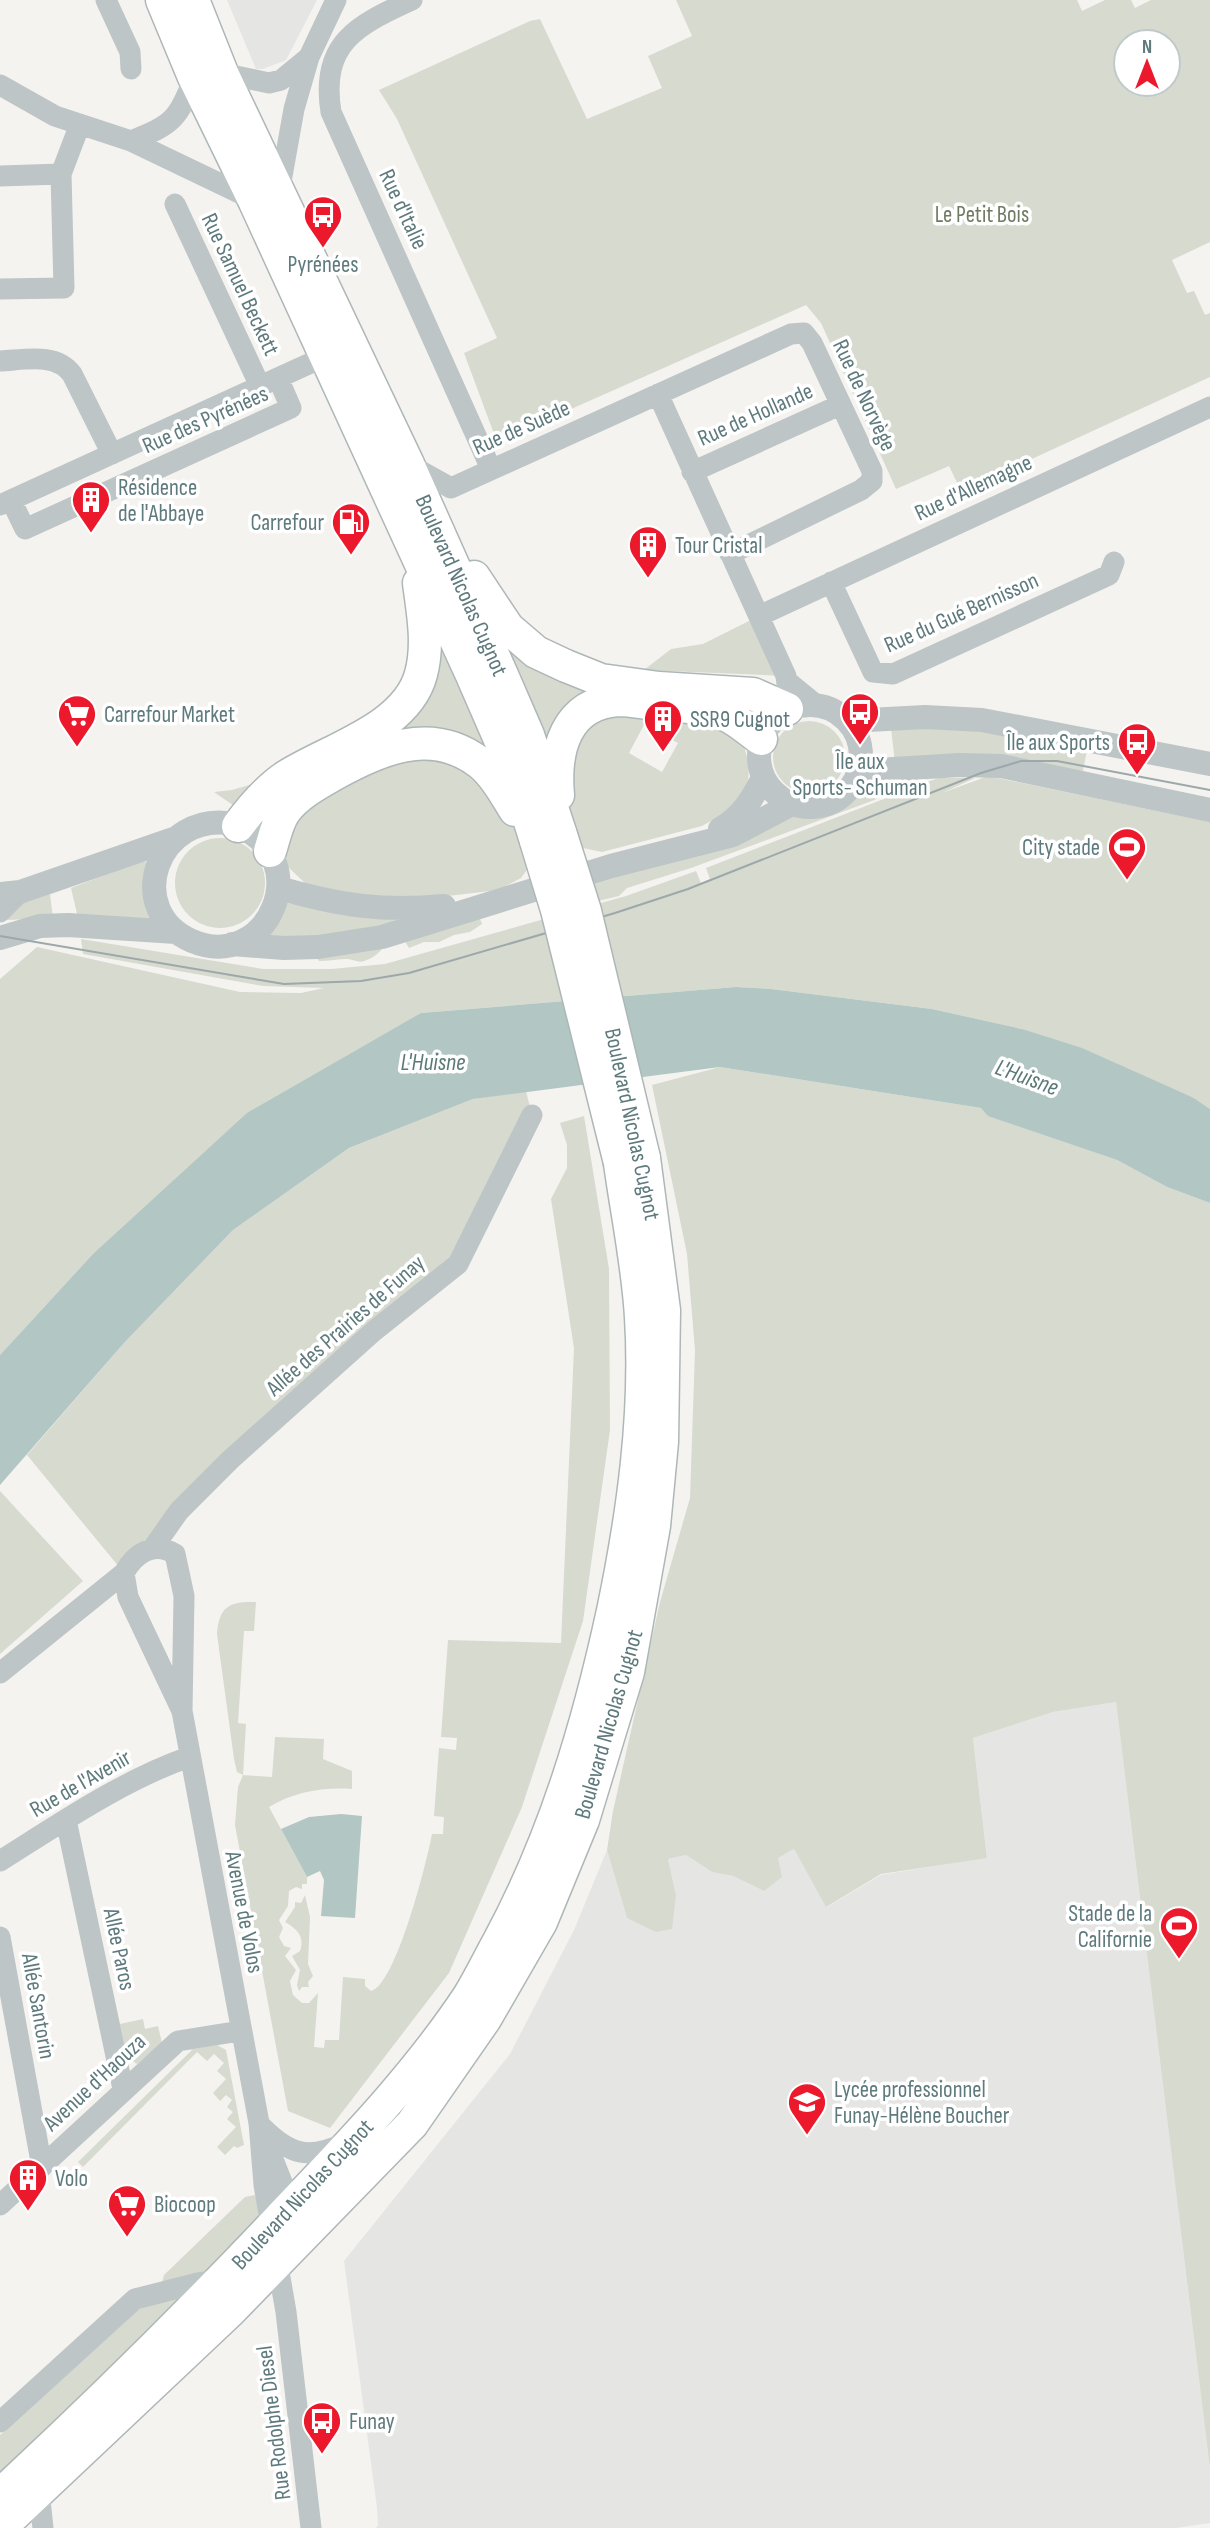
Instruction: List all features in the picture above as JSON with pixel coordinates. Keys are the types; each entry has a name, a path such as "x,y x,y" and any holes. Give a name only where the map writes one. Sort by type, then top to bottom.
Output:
{"main road":[{"name":"Boulevard Nicolas Cugnot","path":"162,0 208,75 267,196 408,464 528,735 549,838"},
{"name":"Boulevard Nicolas Cugnot","path":"193,0 208,75"},
{"name":"Boulevard Nicolas Cugnot","path":"0,2495 283,2235 412,2124 485,2019 541,1922 583,1820 628,1672 655,1514 662,1442 664,1310 632,1160 585,911 514,774 471,673 326,356 267,196"},
{"path":"408,464 429,486 469,570 508,628 536,652 601,680 659,688 753,694 795,701"},
{"path":"236,825 255,803 286,777 384,724 402,708 415,690 423,666 425,627 413,547"},
{"path":"549,838 559,746 575,719 593,706 619,700 714,711 730,717 761,739"},
{"path":"270,851 283,813 300,794 380,750 408,743 442,747 479,763 549,838"},
{"name":"Boulevard Nicolas Cugnot","path":"283,2235 369,2124 422,2062 472,1991 516,1908 558,1812 598,1680 629,1532 641,1380 641,1317 632,1160"},
{"name":"Boulevard Nicolas Cugnot","path":"0,2528 39,2491 231,2283"}],"street":[{"path":"106,0 130,52 131,69"},
{"path":"0,85 55,116 131,141 267,196 309,57 336,0"},
{"name":"Rue d'Italie","path":"412,0 371,19 353,31 345,41 338,51 330,77 330,103 336,124 491,469"},
{"path":"131,141 160,130 170,123 208,75 269,83 281,80 309,57"},
{"path":"0,289 64,288 61,174 79,124"},
{"path":"0,176 61,174"},
{"name":"Rue Samuel Beckett","path":"175,204 269,382"},
{"name":"Rue de Norvège","path":"658,394 791,334 804,333 812,343 872,471 872,481 861,490 730,554"},
{"name":"Rue des Pyrénées","path":"269,382 291,408 25,529 5,503 111,454 326,356"},
{"path":"0,361 52,359 62,363 72,374 111,454"},
{"path":"658,394 795,701"},
{"name":"Rue de Suède","path":"408,464 451,488 658,394"},
{"name":"Rue de Hollande","path":"692,472 840,405"},
{"name":"Rue d'Allemagne","path":"759,616 1210,407"},
{"name":"Rue du Gué Bernisson","path":"831,582 873,672 893,674 1109,575 1114,562"},
{"path":"795,701 839,713 849,721 858,736 862,752 860,771 853,785 841,797 826,805 809,807 792,804 780,798 763,778 759,765 761,739 767,727 795,701"},
{"path":"849,721 925,717 982,720 1210,764"},
{"path":"860,771 960,765 1001,766 1210,810"},
{"path":"694,843 733,821 749,804 763,778"},
{"path":"0,938 40,926 68,925 176,932 203,945 317,947 369,939 611,866 733,835 792,804"},
{"path":"0,912 10,893 173,839 199,825 216,822 236,825 256,836 270,851 277,869 279,888 274,909 265,924 252,935 232,944"},
{"path":"173,839 158,863 154,885 161,912 176,932"},
{"path":"279,888 332,902 402,910 490,903"},
{"name":"Allée des Prairies de Funay","path":"124,1573 137,1556 153,1548 179,1511 230,1460 374,1331 458,1264 532,1115"},
{"path":"153,1548 166,1549 175,1554 184,1596 182,1711"},
{"path":"0,1674 124,1573 128,1597 182,1711"},
{"name":"Avenue de Volos","path":"182,1711 259,2123 264,2185 283,2235 286,2312"},
{"name":"Rue de l'Avenir","path":"0,1861 158,1768 189,1757"},
{"name":"Allée Paros","path":"66,1820 123,2089"},
{"name":"Allée Santorin","path":"0,1937 42,2167"},
{"name":"Avenue d'Haouza","path":"0,2205 178,2041 240,2031"},
{"path":"259,2123 275,2140 293,2152 315,2153 344,2143 369,2124"},
{"path":"0,2422 135,2299 198,2283 231,2283"},
{"name":"Rue Rodolphe Diesel","path":"286,2312 311,2528"},
{"path":"39,2491 43,2528"}],"shaded area":[{"path":"227,0 317,0 286,60 256,69"},
{"name":"Lycée professionnel Funay-Hélène Boucher","path":"1116,1702 1210,2469 1210,2523 1176,2528 376,2528 377,2508 344,2261 510,2054 574,1930 607,1850 627,1918 676,1895 668,1859 686,1855 712,1872 733,1876 764,1891 778,1858 794,1849 827,1907 881,1875 987,1857 973,1738 1053,1712"}],"green space":[{"name":"Le Petit Bois","path":"676,0 1077,0 1082,11 1105,0 1131,0 1135,8 1151,0 1210,0 1210,242 1172,260 1187,293 1194,291 1205,315 1210,313 1210,377 982,482 984,490 964,497 949,466 896,489 821,323 806,305 497,442 464,353 497,338 397,119 379,90 530,21 540,19 587,119 662,88 648,56 692,36"},
{"path":"759,616 786,676 644,670 671,649 703,644"},
{"path":"488,620 531,662 767,710 755,724 617,695 551,768"},
{"path":"432,622 505,775 422,737 268,830 256,823 394,727"},
{"path":"646,712 646,721 629,753 662,772 678,743 663,735 661,726 682,716 717,721 744,746 749,765 748,785 727,812 702,826 602,852 583,848 571,837 567,810 573,749 597,713"},
{"path":"816,721 835,731 843,743 843,771 835,783 823,791 802,793 783,783 775,771 773,750 783,731 795,723"},
{"path":"927,724 1088,745 1082,776 895,763 891,728"},
{"path":"398,751 454,757 509,812 516,835 529,852 532,863 521,878 499,890 414,900 368,897 306,884 287,866 281,843 288,818"},
{"path":"988,776 1210,822 1210,1109 1194,1098 1022,1029 932,1009 771,989 736,987 421,1013 92,1255 0,1355 0,979 37,947 240,992 301,993 324,988 263,986 83,954 81,939 263,969 331,969 385,964 626,896 696,871 701,883 710,879 706,868 938,778 975,778 942,793"},
{"path":"891,779 928,780 691,868 627,888 619,896 598,901 593,882 786,814 823,817 851,803 866,786"},
{"path":"256,783 237,808 214,792 232,790"},
{"path":"220,838 237,842 252,851 261,866 265,883 261,900 252,915 237,924 220,928 203,924 188,915 179,900 175,883 179,866 188,851 203,842"},
{"path":"141,861 148,862 153,920 78,918 71,888"},
{"path":"50,894 53,918 7,920 16,906"},
{"path":"287,903 395,917 394,924 386,944 371,958 360,962 348,959 319,961 314,953 273,942 269,934 282,917"},
{"path":"479,916 482,924 470,932 439,942 424,942 409,948 404,940"},
{"path":"720,1067 981,1108 993,1117 1117,1160 1167,1187 1210,1203 1210,2469 1116,1702 1053,1712 973,1738 987,1858 881,1874 826,1907 794,1849 778,1858 782,1877 764,1891 733,1876 712,1872 686,1855 668,1859 676,1895 672,1929 656,1932 627,1918 607,1850 613,1811 660,1602 690,1498 695,1350 687,1254 652,1085"},
{"path":"526,1091 532,1115 458,1264 374,1331 124,1573 27,1455 124,1343 233,1230 349,1148 473,1099"},
{"path":"584,1116 609,1269 610,1430 583,1621 522,1807 449,1973 330,2128 288,2111 235,1825 238,1787 243,1775 272,1777 275,1737 324,1739 323,1759 352,1771 352,1789 309,1792 269,1807 307,1877 307,1884 302,1884 302,1889 296,1887 289,1891 288,1906 279,1920 283,1928 279,1937 284,1946 291,1948 285,1956 296,1970 290,1981 293,1995 302,2003 309,2003 318,1993 314,2047 324,2048 325,2040 339,2040 343,1977 365,1979 365,1986 371,1991 381,1984 390,1968 409,1920 432,1834 443,1834 444,1817 434,1816 439,1748 456,1750 457,1738 441,1737 448,1640 561,1643 574,1348 551,1199 567,1168 567,1145 560,1123"},
{"path":"0,1491 83,1581 0,1654"},
{"path":"256,1602 254,1631 244,1631 238,1723 246,1724 243,1775 237,1772 234,1759 217,1634 223,1611 233,1604"},
{"path":"305,1895 310,1917 308,1964 313,1976 308,1982 309,1987 302,1987 299,1991 297,1985 300,1970 292,1956 300,1951 301,1937 285,1922 295,1907 295,1902 301,1903"},
{"path":"143,2019 145,2029 158,2026 162,2043 137,2064 127,2057 120,2024"},
{"path":"217,2045 226,2050 244,2145 237,2148 234,2146 225,2155 217,2147 236,2127 227,2119 233,2112 227,2107 232,2100 226,2095 220,2101 213,2093 226,2079 217,2071 224,2063 214,2054 207,2061 197,2052 83,2167 78,2162 193,2049"},
{"path":"255,2195 261,2213 257,2231 0,2477 0,2435 140,2308 162,2283 164,2275 245,2197"}],"water":[{"name":"L'Huisne","path":"736,987 932,1009 1022,1029 1082,1048 1194,1098 1210,1109 1210,1203 1167,1187 1117,1160 988,1116 981,1108 720,1067 473,1099 349,1148 233,1230 124,1343 0,1485 0,1355 92,1255 247,1113 421,1013"},
{"path":"341,1814 362,1816 355,1918 321,1916 324,1880 320,1871 307,1877 281,1829 309,1817"}],"tram line":[{"path":"0,936 284,984 361,981 409,973 688,889 981,773 1021,761 1057,761 1210,790"}],"place":[{"name":"Pyrénées","path":"323,249"},
{"name":"Résidence de l'Abbaye","path":"91,534"},
{"name":"Carrefour","path":"351,556"},
{"name":"Tour Cristal","path":"648,579"},
{"name":"Île aux Sports- Schuman","path":"860,746"},
{"name":"Carrefour Market","path":"77,748"},
{"name":"SSR9 Cugnot","path":"663,753"},
{"name":"Île aux Sports","path":"1137,776"},
{"name":"City stade","path":"1127,881"},
{"name":"Stade de la Californie","path":"1179,1960"},
{"name":"Lycée professionnel Funay-Hélène Boucher","path":"807,2136"},
{"name":"Volo","path":"28,2212"},
{"name":"Biocoop","path":"127,2238"},
{"name":"Funay","path":"322,2455"}]}
